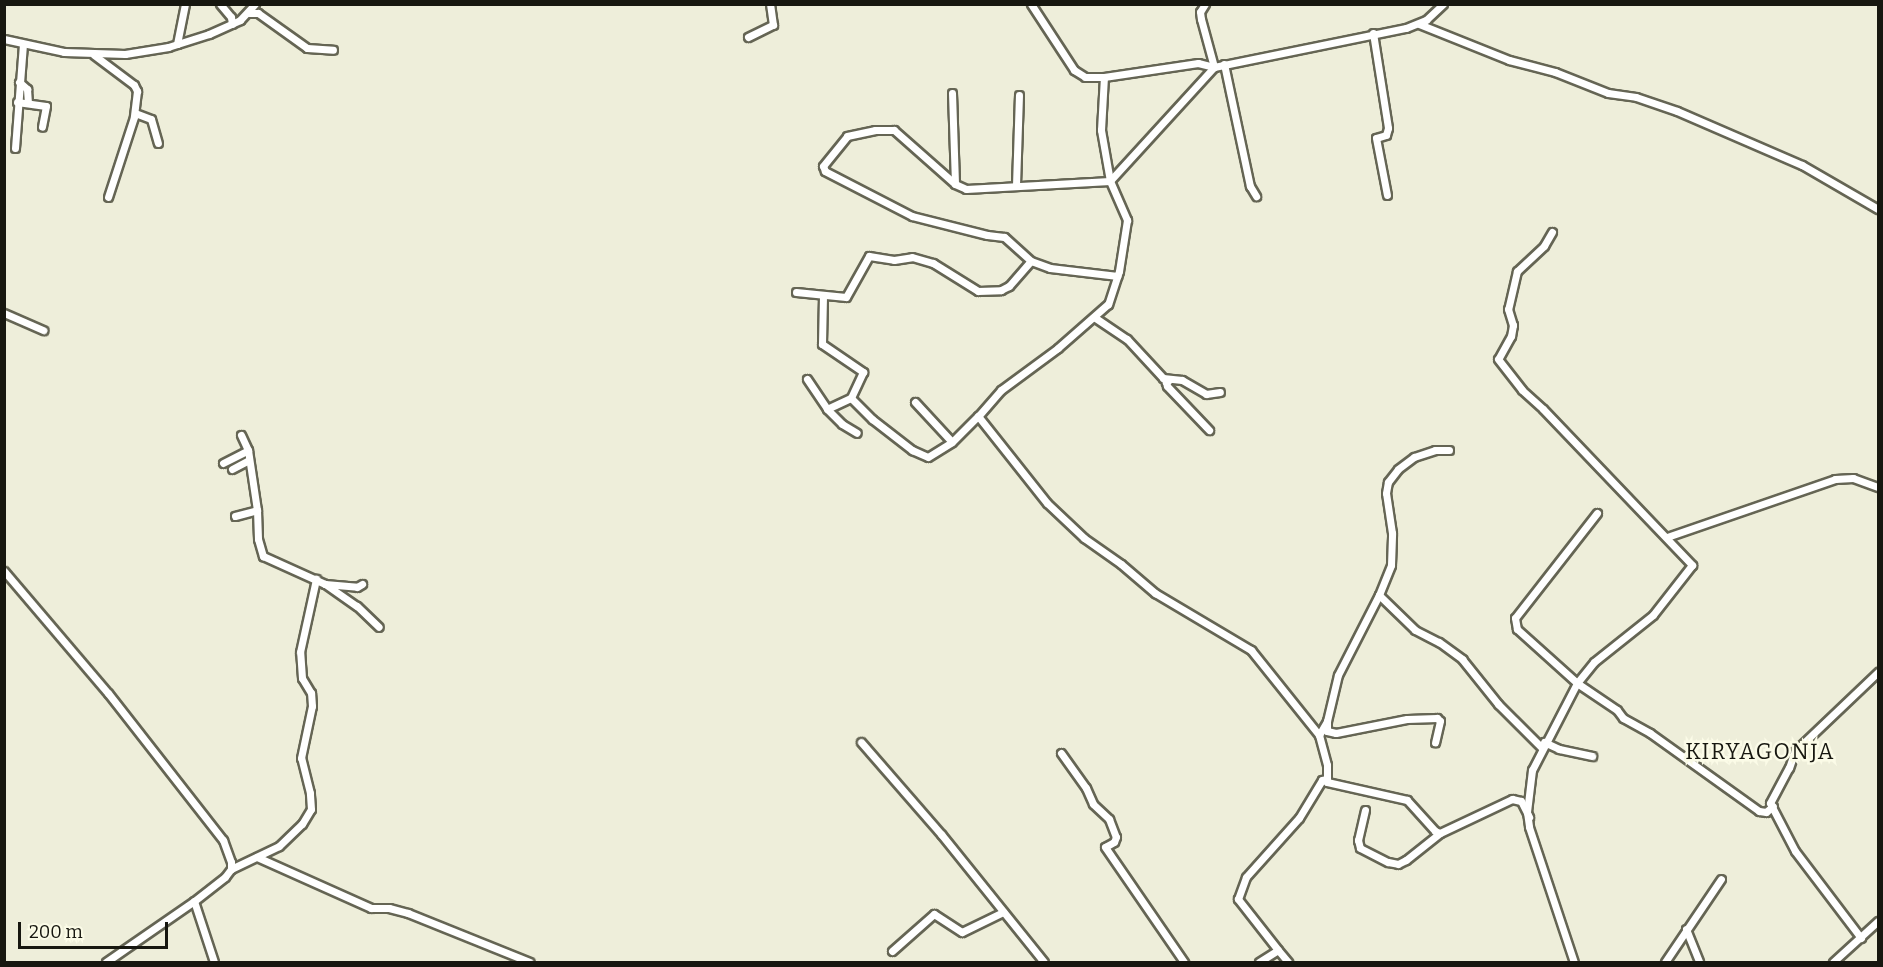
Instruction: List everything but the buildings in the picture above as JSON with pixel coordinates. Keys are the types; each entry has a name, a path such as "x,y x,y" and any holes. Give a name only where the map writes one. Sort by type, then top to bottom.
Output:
{"street":[{"path":"177,44 185,4"},
{"path":"220,4 231,17 232,24"},
{"path":"4,39 94,55 125,54 177,44 232,24 249,13 255,4"},
{"path":"748,37 772,25 770,4"},
{"path":"1031,4 1074,70 1085,77 1104,77 1198,63 1214,67 1419,24 1443,4"},
{"path":"1205,4 1200,12 1201,19 1214,67"},
{"path":"249,13 258,13 307,48 333,50"},
{"path":"1419,24 1514,62 1526,63 1608,93 1636,97 1677,111 1802,165 1878,209"},
{"path":"1374,33 1388,128 1386,135 1376,138 1386,195"},
{"path":"15,148 23,44"},
{"path":"94,55 134,85 137,91 135,113 108,197"},
{"path":"1224,64 1250,186 1256,196"},
{"path":"1118,276 1058,270 1031,261 1004,237 987,236 912,216 825,171 823,166 848,136 875,130 894,130 955,184 966,189 1110,181 1214,67"},
{"path":"851,398 872,419 919,454 928,457 952,442 1000,390 1058,348 1108,304 1118,276 1127,220 1110,181 1101,130 1104,77"},
{"path":"19,82 27,89 28,103"},
{"path":"952,93 955,184"},
{"path":"1016,185 1019,95"},
{"path":"17,102 46,106 42,127"},
{"path":"135,113 151,118 158,143"},
{"path":"1552,232 1544,246 1517,271 1508,309 1513,325 1511,336 1498,359 1522,390 1690,562 1690,569 1648,620 1594,662 1577,682 1532,770 1528,800 1533,842 1574,963"},
{"path":"796,292 846,297 869,256 894,260 912,257 933,263 978,291 1000,290 1009,286 1031,261"},
{"path":"824,296 822,344 863,372 851,398 827,409"},
{"path":"4,313 43,330"},
{"path":"1094,317 1127,339 1163,378 1182,380 1206,394 1220,392"},
{"path":"807,379 827,409 842,424 857,433"},
{"path":"1169,380 1166,382 1167,386 1209,430"},
{"path":"915,402 952,442"},
{"path":"978,416 1062,519 1155,593 1251,650 1319,735 1327,765 1326,779"},
{"path":"241,435 248,450 257,510 258,539 263,556 325,584 357,606 379,627"},
{"path":"223,463 248,450"},
{"path":"1435,742 1440,721 1437,718 1407,719 1336,733 1327,731 1327,721 1338,675 1379,595 1391,565 1393,551 1386,493 1388,482 1398,469 1414,457 1435,450 1449,450"},
{"path":"232,469 249,460"},
{"path":"1666,537 1835,480 1853,478 1878,487"},
{"path":"236,516 257,510"},
{"path":"1597,513 1514,621 1518,631 1577,682 1615,708 1623,718 1650,734 1759,811 1766,812 1773,806"},
{"path":"4,571 108,693 205,815 225,845 231,869"},
{"path":"106,963 194,901 225,877 231,869 279,846 293,834 310,809 310,793 301,758 312,706 311,693 302,678 300,652 316,579"},
{"path":"325,584 343,583 357,587 362,584"},
{"path":"1379,595 1415,630 1439,642 1462,659 1498,704 1543,745 1592,756"},
{"path":"1861,938 1795,851 1771,799 1789,768 1795,751 1878,672"},
{"path":"1319,735 1327,721"},
{"path":"861,742 941,834 1044,963"},
{"path":"1061,753 1086,788 1093,804 1109,819 1116,837 1114,842 1105,847 1184,963"},
{"path":"1326,779 1339,786 1407,800 1435,831 1440,833"},
{"path":"1288,963 1238,899 1246,877 1299,818 1322,780 1326,779"},
{"path":"1365,810 1358,840 1360,848 1388,862 1398,864 1440,833 1512,799 1521,801 1529,817"},
{"path":"257,856 371,908 389,908 408,913 530,963"},
{"path":"1665,963 1721,879"},
{"path":"194,901 214,963"},
{"path":"892,951 930,915 943,917 962,932 1003,912"},
{"path":"1833,963 1878,921"},
{"path":"1686,930 1699,963"},
{"path":"1258,963 1278,950"}],"district":[{"name":"KIRYAGONJA","path":"1760,752"}]}
